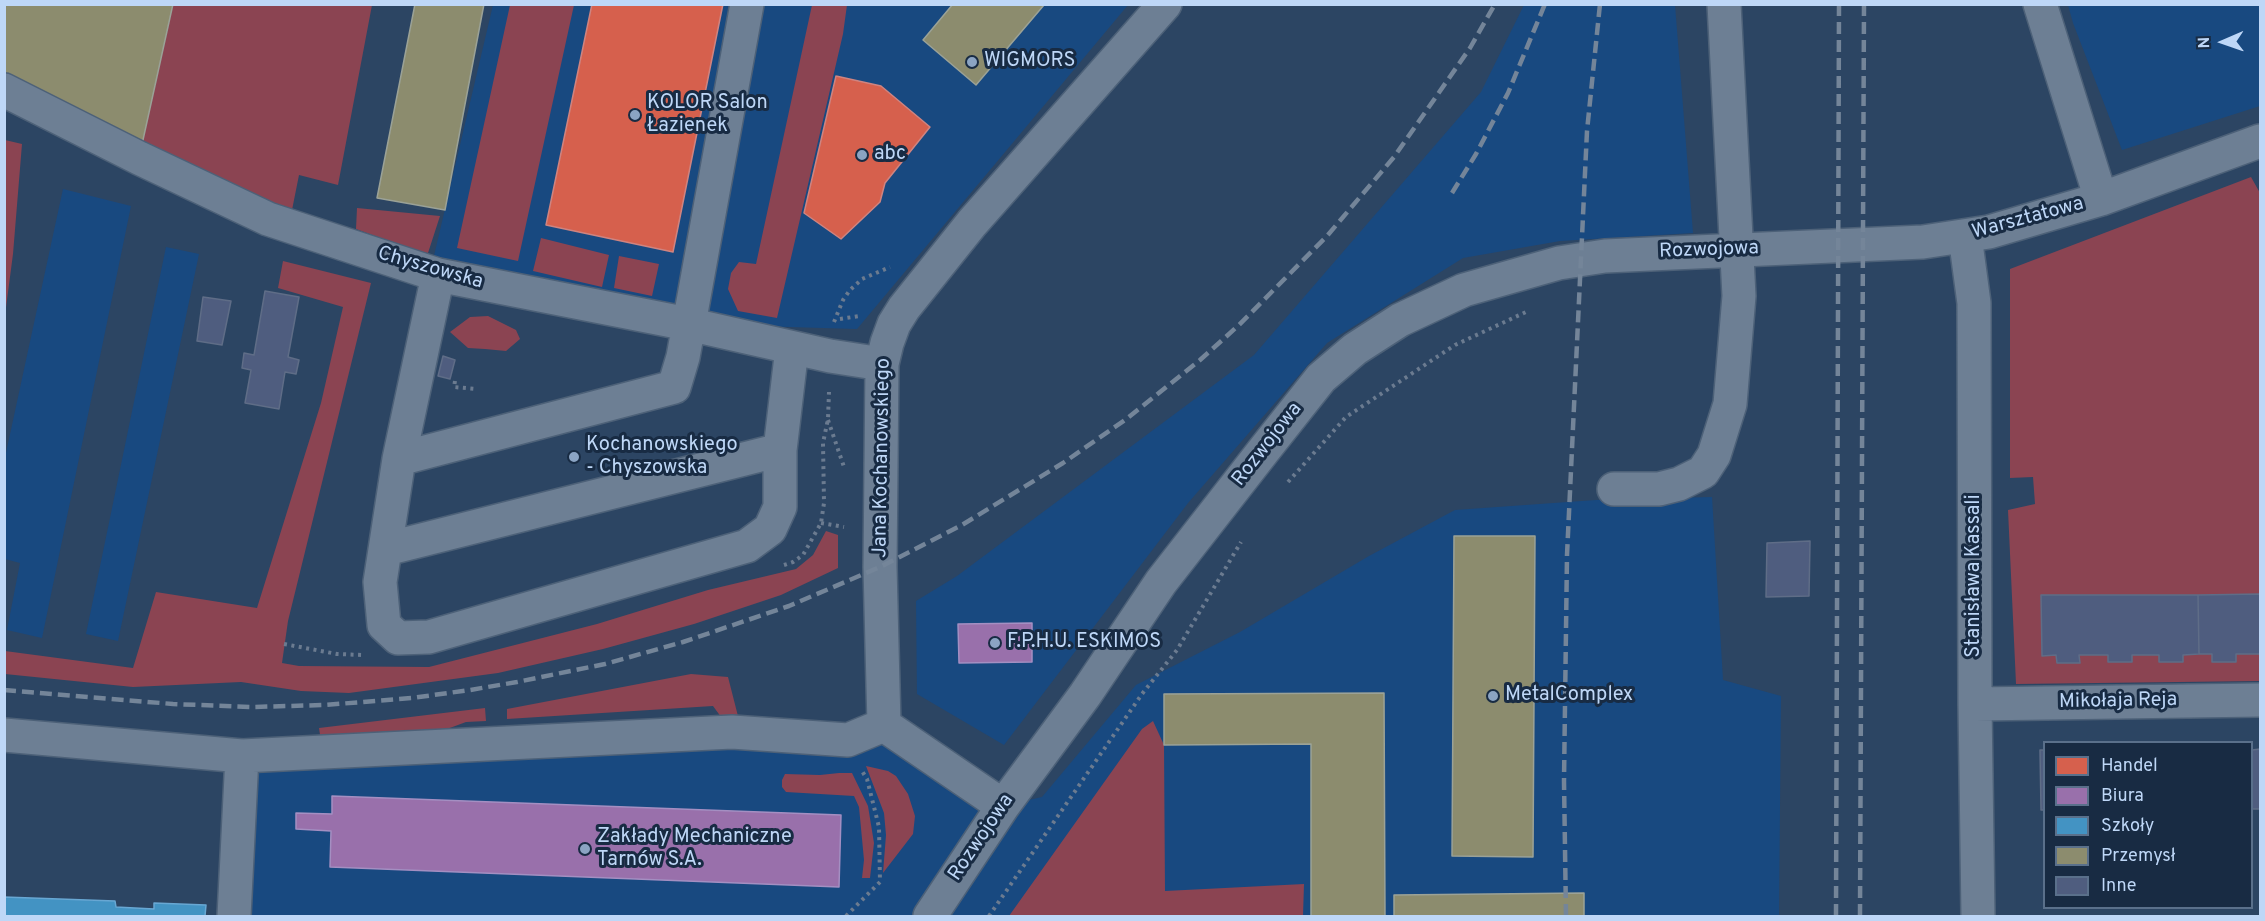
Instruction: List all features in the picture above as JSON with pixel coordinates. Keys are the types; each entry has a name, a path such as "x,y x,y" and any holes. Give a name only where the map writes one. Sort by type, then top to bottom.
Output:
{"street":[{"path":"399,459 674,387 682,357 747,4"},
{"name":"Jana Kochanowskiego","path":"884,725 880,567 882,364 886,343 904,308 972,223 1165,4"},
{"path":"1614,489 1659,489 1679,484 1703,472 1714,455 1730,404 1739,296 1724,4"},
{"path":"2040,4 2101,199"},
{"name":"Chyszowska","path":"4,90 139,158 268,219 438,275 688,324 792,348 882,364"},
{"name":"Warsztatowa","path":"1786,248 1923,242 1989,232 2101,199 2260,141"},
{"name":"Stanisława Kassali","path":"1965,236 1974,303 1978,916"},
{"name":"Rozwojowa","path":"930,916 1003,806 1085,695 1161,582 1321,378 1355,349 1400,320 1464,290 1539,268 1605,256 1786,248"},
{"path":"438,275 399,459 380,582 384,625 398,638 429,636 747,546 770,529 780,507 780,450 792,348"},
{"path":"386,549 780,450"},
{"name":"Mikołaja Reja","path":"1975,704 2260,700"},
{"path":"4,735 242,756 732,732 848,740 884,725 1003,806"},
{"path":"234,916 242,756"}],"path":[{"path":"835,320 843,300 862,279 896,265"},
{"path":"1285,485 1346,417 1455,345 1530,310"},
{"path":"456,376 454,387 477,389"},
{"path":"821,524 850,527"},
{"path":"989,916 1142,694 1177,650 1242,539"}],"shaded area":[{"path":"173,5 372,5 338,185 299,175 290,220 139,158"},
{"path":"493,5 1128,5 857,329 688,324 433,260"},
{"path":"510,5 574,5 518,261 457,248"},
{"path":"812,5 847,5 843,34 777,318 738,311 728,289 731,273 739,262 756,264"},
{"path":"1524,5 1675,5 1693,233 1560,241 1463,258 1327,343 1188,503 1004,745 917,694 916,601 957,576 1254,355 1481,92"},
{"path":"2068,5 2260,5 2260,106 2122,150"},
{"path":"5,140 22,144 13,254 5,315"},
{"path":"2251,177 2260,193 2260,681 2016,684 2008,510 2035,504 2033,477 2010,478 2010,269"},
{"path":"63,189 131,206 42,638 7,630 20,563 5,559 4,462"},
{"path":"357,208 440,216 428,253 416,251 356,229"},
{"path":"541,238 609,255 602,287 533,271"},
{"path":"166,247 199,254 118,641 86,634"},
{"path":"619,256 659,264 652,296 614,288"},
{"path":"283,261 371,283 288,621 282,663 299,666 429,667 597,624 708,590 796,569 813,555 826,531 838,535 838,568 781,595 694,624 603,649 498,673 349,693 301,691 241,682 133,687 5,674 5,651 133,668 156,592 257,608 321,403 343,307 278,288"},
{"path":"488,316 516,330 520,339 506,351 468,348 450,332 470,317"},
{"name":"Zakłady Mechaniczne Tarnów S.A.","path":"1712,497 1723,680 1781,696 1779,916 234,916 242,756 884,725 1003,806 1042,797 1136,685 1240,632 1369,556 1455,510 1596,500"},
{"path":"691,674 728,677 739,720 732,732 713,706 507,719 507,709"},
{"path":"485,708 486,721 466,722 439,732 322,748 319,728"},
{"path":"1153,721 1164,745 1165,891 1304,884 1303,916 1009,916 1142,729"},
{"path":"866,766 888,771 896,776 908,794 915,816 913,834 883,873 886,835 884,813"},
{"path":"852,773 868,806 874,843 870,878 862,878 864,860 859,807 854,796 786,792 782,787 785,774"}],"building: Handel":[{"name":"KOLOR Salon Łazienek","path":"592,4 723,4 673,252 546,225"},
{"name":"abc","path":"836,76 881,86 930,127 885,183 880,202 841,239 804,213"}],"building: Biura":[{"name":"F.P.H.U. ESKIMOS","path":"1032,623 1032,662 959,663 958,624"},
{"name":"Zakłady Mechaniczne Tarnów S.A.","path":"332,796 841,815 839,887 330,867 331,831 296,829 296,813 332,814"}],"building: Szkoły":[{"path":"4,897 115,901 116,907 154,909 154,903 206,905 205,916 4,916"}],"building: Przemysł":[{"path":"4,4 173,4 139,158 4,86"},
{"path":"415,4 484,4 445,210 377,198"},
{"name":"WIGMORS","path":"953,4 1044,5 976,85 923,40"},
{"name":"MetalComplex","path":"1454,536 1535,536 1533,857 1452,856"},
{"path":"1384,693 1385,916 1311,916 1311,744 1164,745 1164,694"},
{"path":"1584,893 1584,916 1394,916 1394,895"}],"building: Inne":[{"path":"265,291 299,297 288,357 299,360 296,374 285,372 279,409 245,403 251,370 242,368 244,353 254,355"},
{"path":"203,297 231,301 222,345 197,341"},
{"path":"443,356 455,360 450,379 438,376"},
{"path":"1810,541 1809,596 1766,597 1767,543"},
{"path":"2260,594 2260,654 2236,654 2236,662 2212,662 2212,654 2199,654 2198,595"},
{"path":"2041,595 2198,595 2199,654 2183,655 2183,662 2159,662 2159,655 2132,655 2132,662 2108,662 2108,655 2079,655 2080,663 2057,663 2056,655 2042,656"},
{"path":"2260,749 2260,809 2253,809 2253,750"},
{"path":"2040,750 2043,750 2043,810 2041,810"}],"railway":[{"path":"4,690 173,704 252,707 325,705 412,698 470,690 605,664 683,642 789,606 880,567 962,525 1063,463 1125,420 1200,360 1239,325 1327,236 1394,157 1470,48 1495,4"},
{"path":"1452,193 1476,154 1508,93 1545,4"},
{"path":"1566,916 1564,781 1567,555 1587,131 1600,4"},
{"path":"1836,916 1839,4"},
{"path":"1860,916 1864,4"}],"place":[{"name":"WIGMORS","path":"972,62"},
{"name":"KOLOR Salon Łazienek","path":"635,115"},
{"name":"abc","path":"862,155"},
{"name":"Kochanowskiego - Chyszowska","path":"574,457"},
{"name":"F.P.H.U. ESKIMOS","path":"995,643"},
{"name":"MetalComplex","path":"1493,696"},
{"name":"Zakłady Mechaniczne Tarnów S.A.","path":"585,849"}]}
